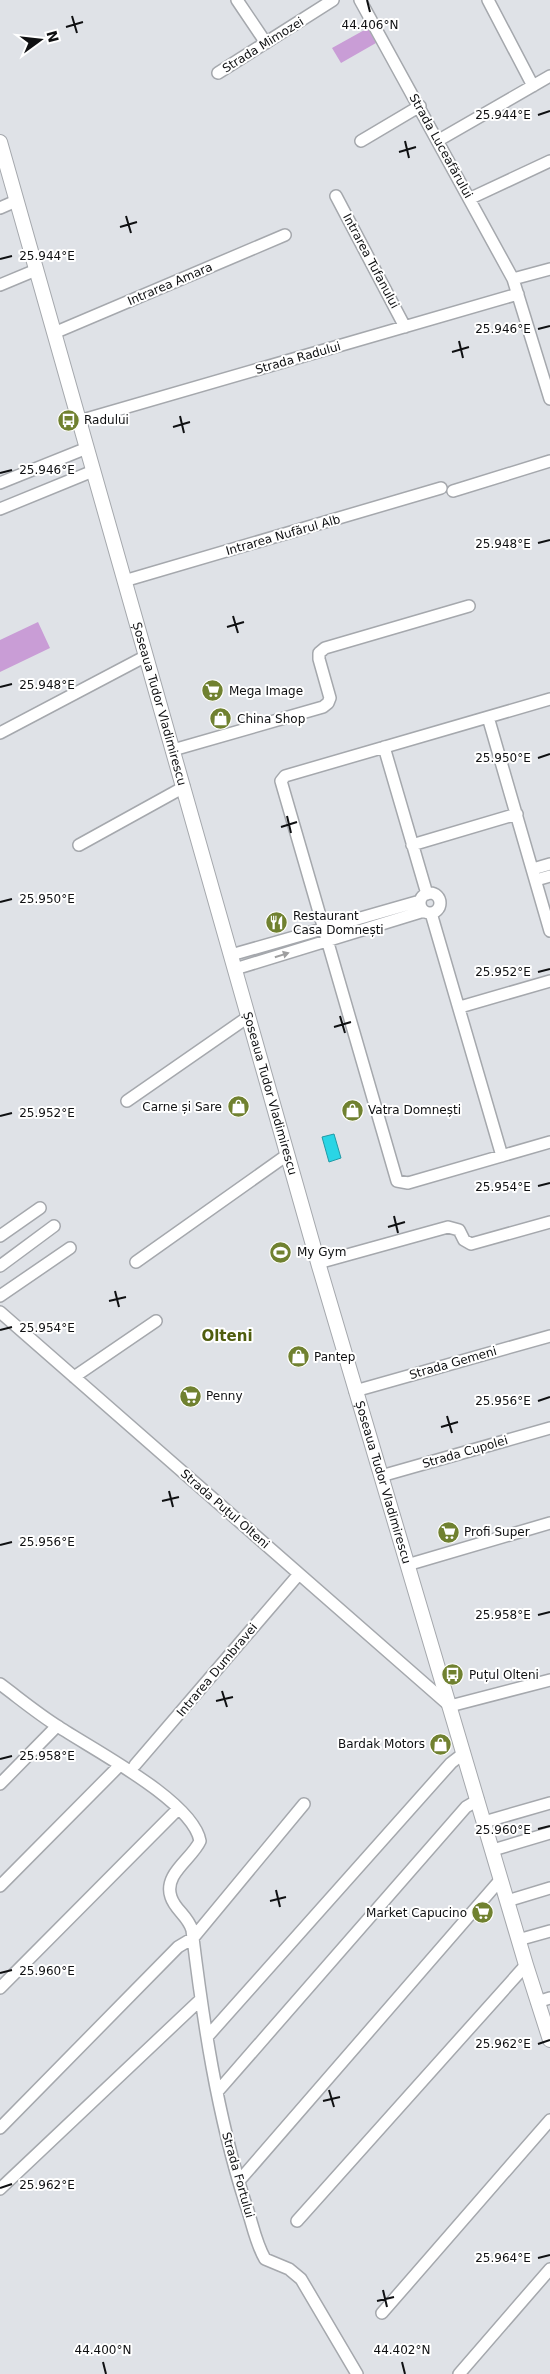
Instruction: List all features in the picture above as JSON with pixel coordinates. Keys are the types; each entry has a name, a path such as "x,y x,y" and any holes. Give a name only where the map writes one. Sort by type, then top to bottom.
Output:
{"main road":[{"name":"Șoseaua Tudor Vladimirescu","path":"0,142 5,177 16,201 36,270 124,582 174,750 318,1263 406,1565 493,1850 518,1940 526,1965 544,2000 550,2040"}],"street":[{"path":"237,0 266,43"},
{"name":"Strada Mimozei","path":"218,73 333,0"},
{"name":"Strada Luceafărului","path":"360,0 439,140 514,279 550,399"},
{"path":"488,0 533,86"},
{"path":"439,140 550,76"},
{"path":"361,141 420,106"},
{"path":"471,198 550,161"},
{"name":"Intrarea Tufanului","path":"336,196 405,327"},
{"path":"0,208 16,201"},
{"name":"Intrarea Amara","path":"54,334 285,235"},
{"path":"514,279 550,269"},
{"path":"0,284 36,270"},
{"name":"Strada Radului","path":"79,421 518,294"},
{"path":"0,483 86,448"},
{"path":"453,491 550,462"},
{"path":"0,509 93,471"},
{"name":"Intrarea Nufărul Alb","path":"124,582 441,488"},
{"path":"174,750 323,707 330,698 319,660 319,653 325,648 469,606"},
{"path":"0,733 146,656"},
{"path":"550,699 285,776 281,781 397,1181 408,1183 550,1142"},
{"path":"488,717 550,931"},
{"path":"384,747 412,845 425,905 460,1007 502,1156"},
{"path":"79,845 184,788"},
{"path":"412,845 517,814"},
{"path":"534,875 550,864"},
{"path":"534,875 550,876"},
{"path":"233,962 323,929 371,915 425,905"},
{"path":"233,962 326,941 374,927 425,905"},
{"path":"371,915 374,927"},
{"path":"460,1007 550,981"},
{"path":"127,1102 248,1017"},
{"path":"136,1262 287,1155"},
{"path":"0,1236 40,1208"},
{"path":"318,1263 448,1227 459,1230 464,1240 471,1244 550,1222"},
{"path":"0,1266 54,1226"},
{"path":"0,1296 70,1248"},
{"name":"Strada Puțul Olteni","path":"0,1312 450,1706"},
{"path":"74,1377 156,1321"},
{"name":"Strada Gemeni","path":"356,1391 550,1336"},
{"name":"Strada Cupolei","path":"380,1476 550,1428"},
{"path":"406,1565 550,1523"},
{"name":"Intrarea Dumbravei","path":"135,1766 299,1574"},
{"path":"450,1706 550,1680"},
{"name":"Strada Fortului","path":"0,1684 57,1726 141,1778 178,1808 196,1828 200,1841 174,1875 169,1892 175,1906 190,1924 207,2037 239,2181 257,2240 265,2259 289,2269 301,2279 357,2374"},
{"path":"0,1784 57,1726"},
{"path":"207,2037 445,1770 464,1753"},
{"path":"0,1886 120,1764"},
{"path":"218,2091 466,1807 478,1800"},
{"path":"484,1822 550,1803"},
{"path":"0,2128 178,1947 193,1938 304,1804"},
{"path":"0,1988 178,1808"},
{"path":"493,1850 550,1833"},
{"path":"239,2181 501,1879"},
{"path":"507,1901 550,1888"},
{"path":"518,1940 550,1931"},
{"path":"297,2222 526,1965"},
{"path":"0,2189 200,2000"},
{"path":"382,2313 550,2120"},
{"path":"458,2374 550,2269"}],"shaded area":[{"path":"368,28 376,43 341,63 332,48"},
{"path":"38,622 50,648 0,672 0,640"}],"water":[{"path":"334,1134 341,1158 329,1162 322,1137"}],"place":[{"name":"Radului","path":"68,420"},
{"name":"Mega Image","path":"213,691"},
{"name":"China Shop","path":"221,719"},
{"name":"Restaurant Casa Domnești","path":"277,923"},
{"name":"Carne și Sare","path":"238,1107"},
{"name":"Vatra Domnești","path":"352,1110"},
{"name":"My Gym","path":"281,1252"},
{"name":"Pantep","path":"298,1357"},
{"name":"Penny","path":"190,1396"},
{"name":"Profi Super","path":"448,1532"},
{"name":"Puțul Olteni","path":"453,1675"},
{"name":"Bardak Motors","path":"441,1744"},
{"name":"Market Capucino","path":"483,1913"}],"district":[{"name":"Olteni","path":"227,1336"}]}
